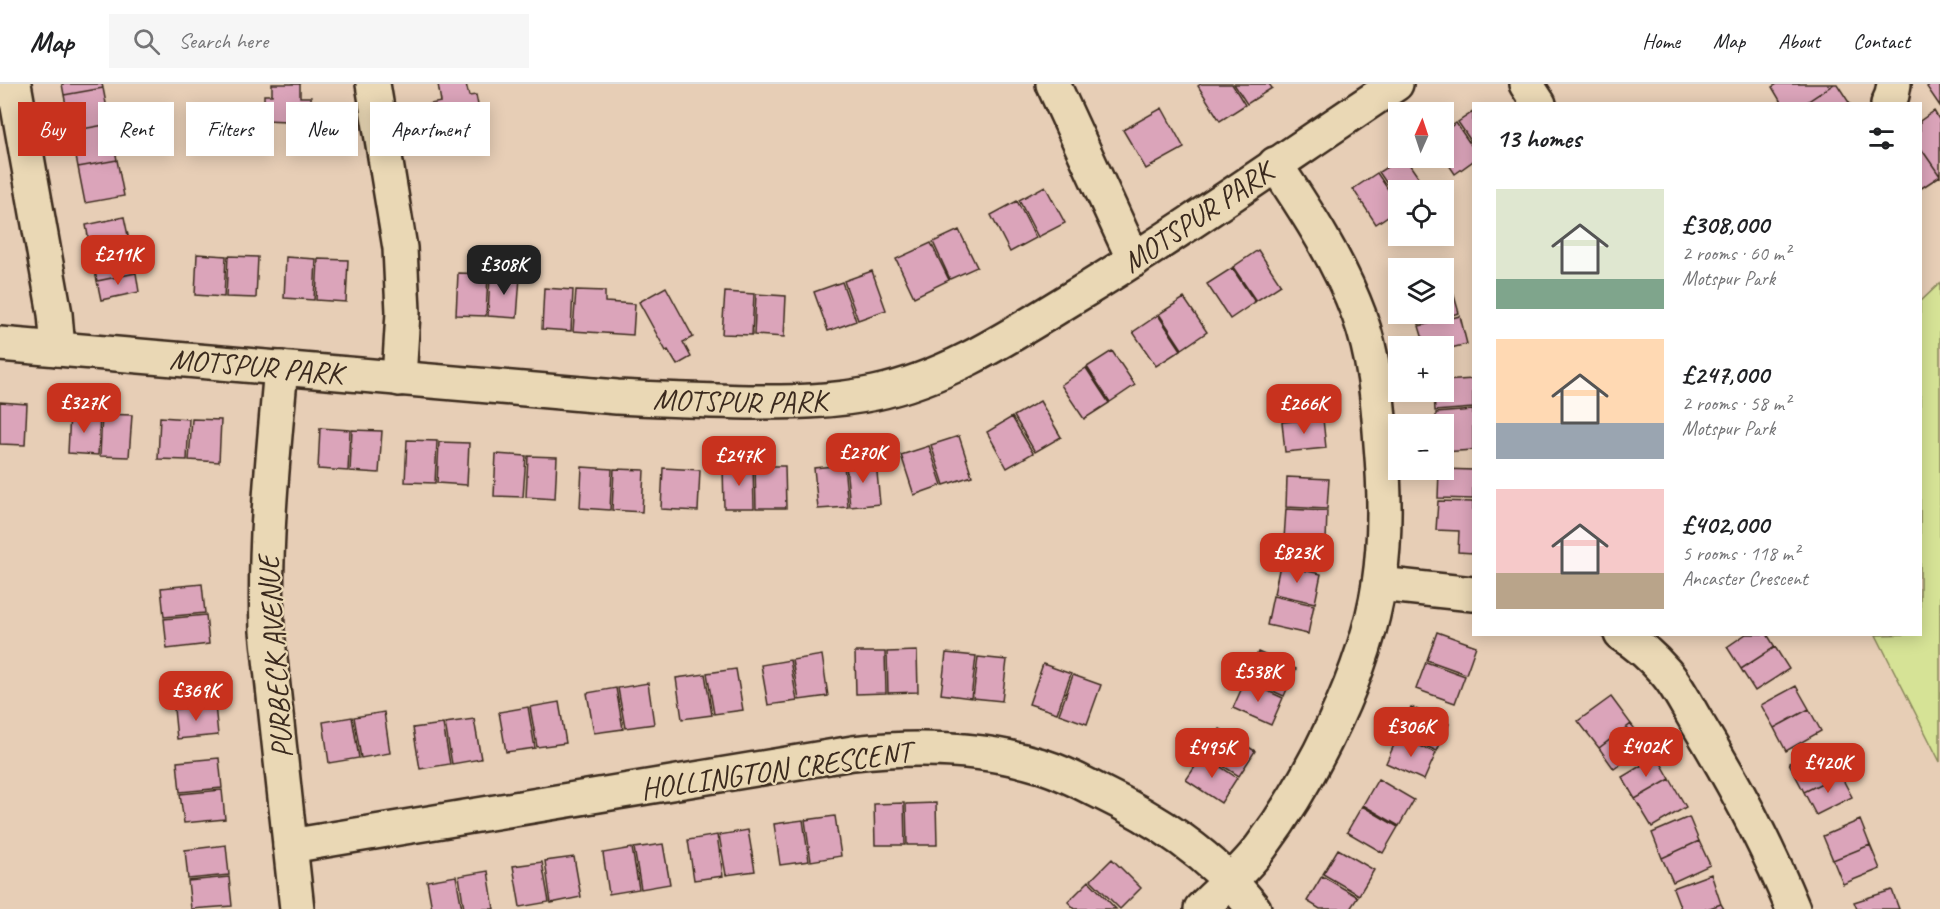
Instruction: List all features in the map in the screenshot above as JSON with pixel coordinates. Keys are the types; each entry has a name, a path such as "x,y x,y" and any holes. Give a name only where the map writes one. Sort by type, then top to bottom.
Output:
{"street":[{"path":"15,84 55,314 58,350"},
{"path":"373,84 400,248 403,312 399,379"},
{"path":"1053,84 1134,260"},
{"name":"MOTSPUR PARK","path":"0,344 399,379 689,401 794,402 873,393 911,383 953,367 1018,331 1134,260 1396,84"},
{"path":"1526,84 1538,102"},
{"path":"1889,102 1894,84"},
{"path":"1201,909 1259,849 1315,760 1337,717 1360,660 1371,628 1379,584 1384,527 1384,474 1372,358 1346,284 1302,206 1275,164"},
{"name":"PURBECK AVENUE","path":"281,368 270,511 266,598 267,632 297,909"},
{"path":"1379,584 1472,594"},
{"path":"1624,636 1638,644 1668,675 1745,807 1779,875 1793,909"},
{"name":"HOLLINGTON CRESCENT","path":"290,846 853,753 890,749 931,749 1008,758 1042,766 1077,780 1143,814 1201,853 1230,881 1254,909"}],"green space":[{"path":"1940,283 1940,762 1877,636 1922,636 1922,300"}],"building":[{"path":"62,84 102,84 103,88 64,95"},
{"path":"272,84 300,84 300,97 311,97 311,102 286,102 286,121 274,120 274,102 264,102 264,95 272,95"},
{"path":"438,84 466,84 469,96 476,95 477,102 441,102"},
{"path":"1201,84 1232,84 1245,105 1220,121 1198,86"},
{"path":"1234,84 1269,84 1272,88 1247,104"},
{"path":"1777,84 1834,84 1807,102 1781,102 1772,87"},
{"path":"1837,84 1849,102 1807,102"},
{"path":"1931,84 1940,84 1940,106 1927,87"},
{"path":"103,88 106,102 98,102 98,126 86,128 86,102 65,102 64,95"},
{"path":"1162,108 1184,148 1146,169 1123,130"},
{"path":"1934,111 1940,121 1940,176 1922,150 1922,120"},
{"path":"1472,113 1472,143 1458,122"},
{"path":"1456,123 1472,147 1472,162 1455,174 1451,168 1454,168 1454,124"},
{"path":"98,126 98,156 116,156 117,160 78,167 76,156 86,156 86,128"},
{"path":"1922,150 1940,176 1922,188"},
{"path":"117,160 124,196 85,203 78,167"},
{"path":"1388,166 1412,168 1420,180 1388,180 1388,185 1379,172"},
{"path":"1377,173 1388,189 1388,216 1376,224 1353,189"},
{"path":"1045,186 1065,223 1038,237 1019,200"},
{"path":"1017,201 1036,238 1010,252 991,215"},
{"path":"124,217 130,245 91,253 86,225"},
{"path":"959,230 977,267 950,279 933,242"},
{"path":"931,243 949,280 914,297 896,259"},
{"path":"130,245 136,273 97,281 91,253"},
{"path":"1258,250 1281,285 1256,301 1233,267"},
{"path":"197,254 226,256 224,297 195,295"},
{"path":"228,256 258,257 256,298 226,297"},
{"path":"286,257 316,259 314,300 284,298"},
{"path":"318,259 348,260 346,302 316,300"},
{"path":"1232,268 1255,302 1230,319 1207,284"},
{"path":"872,271 886,310 858,320 844,281"},
{"path":"136,273 139,292 101,300 97,281"},
{"path":"458,273 488,274 486,316 456,315"},
{"path":"490,275 520,277 517,318 488,316"},
{"path":"842,282 856,321 828,331 814,292"},
{"path":"666,287 693,337 683,342 691,357 677,365 668,350 666,351 639,302"},
{"path":"544,288 573,290 571,331 542,329"},
{"path":"576,290 605,291 605,302 635,304 633,335 573,331"},
{"path":"725,292 754,294 752,335 722,334"},
{"path":"756,294 786,296 784,337 754,335"},
{"path":"1454,296 1459,313 1454,314"},
{"path":"1184,298 1207,332 1182,349 1159,314"},
{"path":"1158,315 1181,350 1156,366 1133,332"},
{"path":"1460,316 1467,344 1454,347 1454,336 1422,336 1419,326 1454,324 1454,317"},
{"path":"1112,351 1135,385 1110,402 1087,367"},
{"path":"1086,368 1109,403 1084,419 1061,385"},
{"path":"1472,379 1472,408 1435,411 1435,402 1454,402 1454,380"},
{"path":"1320,387 1323,417 1282,420 1279,391"},
{"path":"1040,401 1061,437 1035,452 1014,416"},
{"path":"0,402 27,404 25,445 0,444"},
{"path":"1472,410 1472,450 1454,451 1454,414 1436,414"},
{"path":"70,412 100,414 98,455 68,453"},
{"path":"102,414 132,415 129,457 100,456"},
{"path":"160,417 189,419 187,460 158,459"},
{"path":"1012,417 1033,453 1007,468 987,432"},
{"path":"192,419 221,420 219,462 189,460"},
{"path":"1323,419 1326,448 1285,452 1282,422"},
{"path":"320,428 350,430 348,471 318,469"},
{"path":"352,430 382,431 379,473 350,471"},
{"path":"959,436 972,476 944,485 931,445"},
{"path":"407,440 437,441 435,483 405,482"},
{"path":"439,442 469,443 467,485 437,483"},
{"path":"929,446 942,485 914,495 901,455"},
{"path":"496,454 526,456 523,497 494,496"},
{"path":"528,456 557,457 555,499 526,497"},
{"path":"876,462 880,504 850,507 846,465"},
{"path":"844,465 848,507 818,509 814,468"},
{"path":"753,466 754,508 724,508 723,467"},
{"path":"755,466 785,466 786,508 756,508"},
{"path":"582,467 612,469 610,510 580,508"},
{"path":"663,468 700,470 698,511 661,509"},
{"path":"614,469 644,470 642,512 612,510"},
{"path":"1454,469 1472,470 1472,499 1438,498 1439,480 1454,480"},
{"path":"1287,477 1329,479 1327,509 1286,507"},
{"path":"1438,501 1472,502 1472,553 1458,552 1459,531 1436,530"},
{"path":"1286,509 1327,511 1326,541 1284,539"},
{"path":"1280,565 1321,574 1315,603 1274,594"},
{"path":"202,584 205,613 164,617 161,588"},
{"path":"1273,596 1314,605 1308,634 1267,625"},
{"path":"206,615 209,644 167,649 164,619"},
{"path":"1437,632 1476,646 1466,674 1427,660"},
{"path":"1743,636 1768,636 1775,647 1741,669 1727,647"},
{"path":"1775,647 1789,669 1755,691 1741,669"},
{"path":"917,651 918,692 888,693 887,652"},
{"path":"855,652 885,652 886,693 856,694"},
{"path":"1258,652 1296,669 1284,696 1246,679"},
{"path":"946,653 976,656 971,698 941,694"},
{"path":"822,655 828,696 799,700 792,660"},
{"path":"978,657 1007,660 1002,701 973,698"},
{"path":"790,660 797,701 768,705 761,665"},
{"path":"1426,662 1465,676 1455,703 1416,689"},
{"path":"1043,664 1071,674 1057,713 1029,704"},
{"path":"736,669 743,710 714,714 707,673"},
{"path":"212,674 215,703 174,707 170,678"},
{"path":"705,674 712,715 682,719 676,678"},
{"path":"1073,675 1101,685 1087,724 1059,714"},
{"path":"1245,681 1283,698 1271,725 1233,708"},
{"path":"648,683 654,724 625,728 618,688"},
{"path":"1796,686 1809,709 1774,728 1761,705"},
{"path":"616,688 623,729 594,733 587,693"},
{"path":"1611,697 1631,724 1599,748 1578,721"},
{"path":"559,702 566,743 537,747 530,707"},
{"path":"215,705 218,735 177,739 174,709"},
{"path":"528,707 535,748 506,752 499,712"},
{"path":"1411,707 1449,724 1437,751 1399,734"},
{"path":"1809,709 1821,731 1786,751 1774,728"},
{"path":"384,712 390,753 361,758 354,717"},
{"path":"352,717 359,758 329,763 323,722"},
{"path":"474,719 481,759 452,764 445,723"},
{"path":"443,724 450,764 420,769 413,728"},
{"path":"1631,724 1647,745 1614,769 1599,748"},
{"path":"1220,729 1255,751 1239,776 1204,754"},
{"path":"1398,736 1436,753 1424,780 1386,763"},
{"path":"1825,745 1840,774 1804,792 1789,763"},
{"path":"1203,755 1237,778 1221,803 1186,780"},
{"path":"1657,756 1670,779 1635,799 1622,777"},
{"path":"219,758 222,788 180,792 177,762"},
{"path":"1840,774 1852,797 1816,815 1804,792"},
{"path":"1378,779 1414,800 1399,826 1363,805"},
{"path":"1670,779 1686,807 1652,827 1635,799"},
{"path":"222,790 225,819 184,823 180,794"},
{"path":"904,803 905,845 875,845 874,804"},
{"path":"936,803 937,845 907,845 906,804"},
{"path":"1362,806 1398,827 1383,853 1347,832"},
{"path":"835,816 841,856 811,861 805,820"},
{"path":"1689,817 1699,841 1662,858 1652,833"},
{"path":"803,820 809,861 780,865 774,824"},
{"path":"1860,820 1870,845 1833,860 1823,836"},
{"path":"748,830 755,871 726,875 719,835"},
{"path":"717,835 723,876 694,880 688,840"},
{"path":"1699,841 1710,865 1673,882 1662,858"},
{"path":"663,844 670,884 641,889 634,848"},
{"path":"226,845 229,875 188,879 185,850"},
{"path":"1870,845 1880,869 1843,884 1833,860"},
{"path":"632,848 639,889 609,894 603,853"},
{"path":"1338,849 1374,870 1359,895 1323,874"},
{"path":"574,857 581,897 551,903 545,861"},
{"path":"1112,859 1141,888 1120,909 1091,880"},
{"path":"542,862 549,902 520,907 513,866"},
{"path":"488,871 494,909 464,909 459,876"},
{"path":"1711,874 1721,904 1707,909 1681,909 1673,888"},
{"path":"456,876 462,909 432,909 427,881"},
{"path":"1322,876 1358,897 1350,909 1320,909 1307,901"},
{"path":"229,877 232,906 191,909 188,881"},
{"path":"1089,881 1116,909 1075,909 1068,902"},
{"path":"1892,890 1899,909 1857,909 1854,902"},
{"path":"1721,904 1724,909 1707,909"}]}
